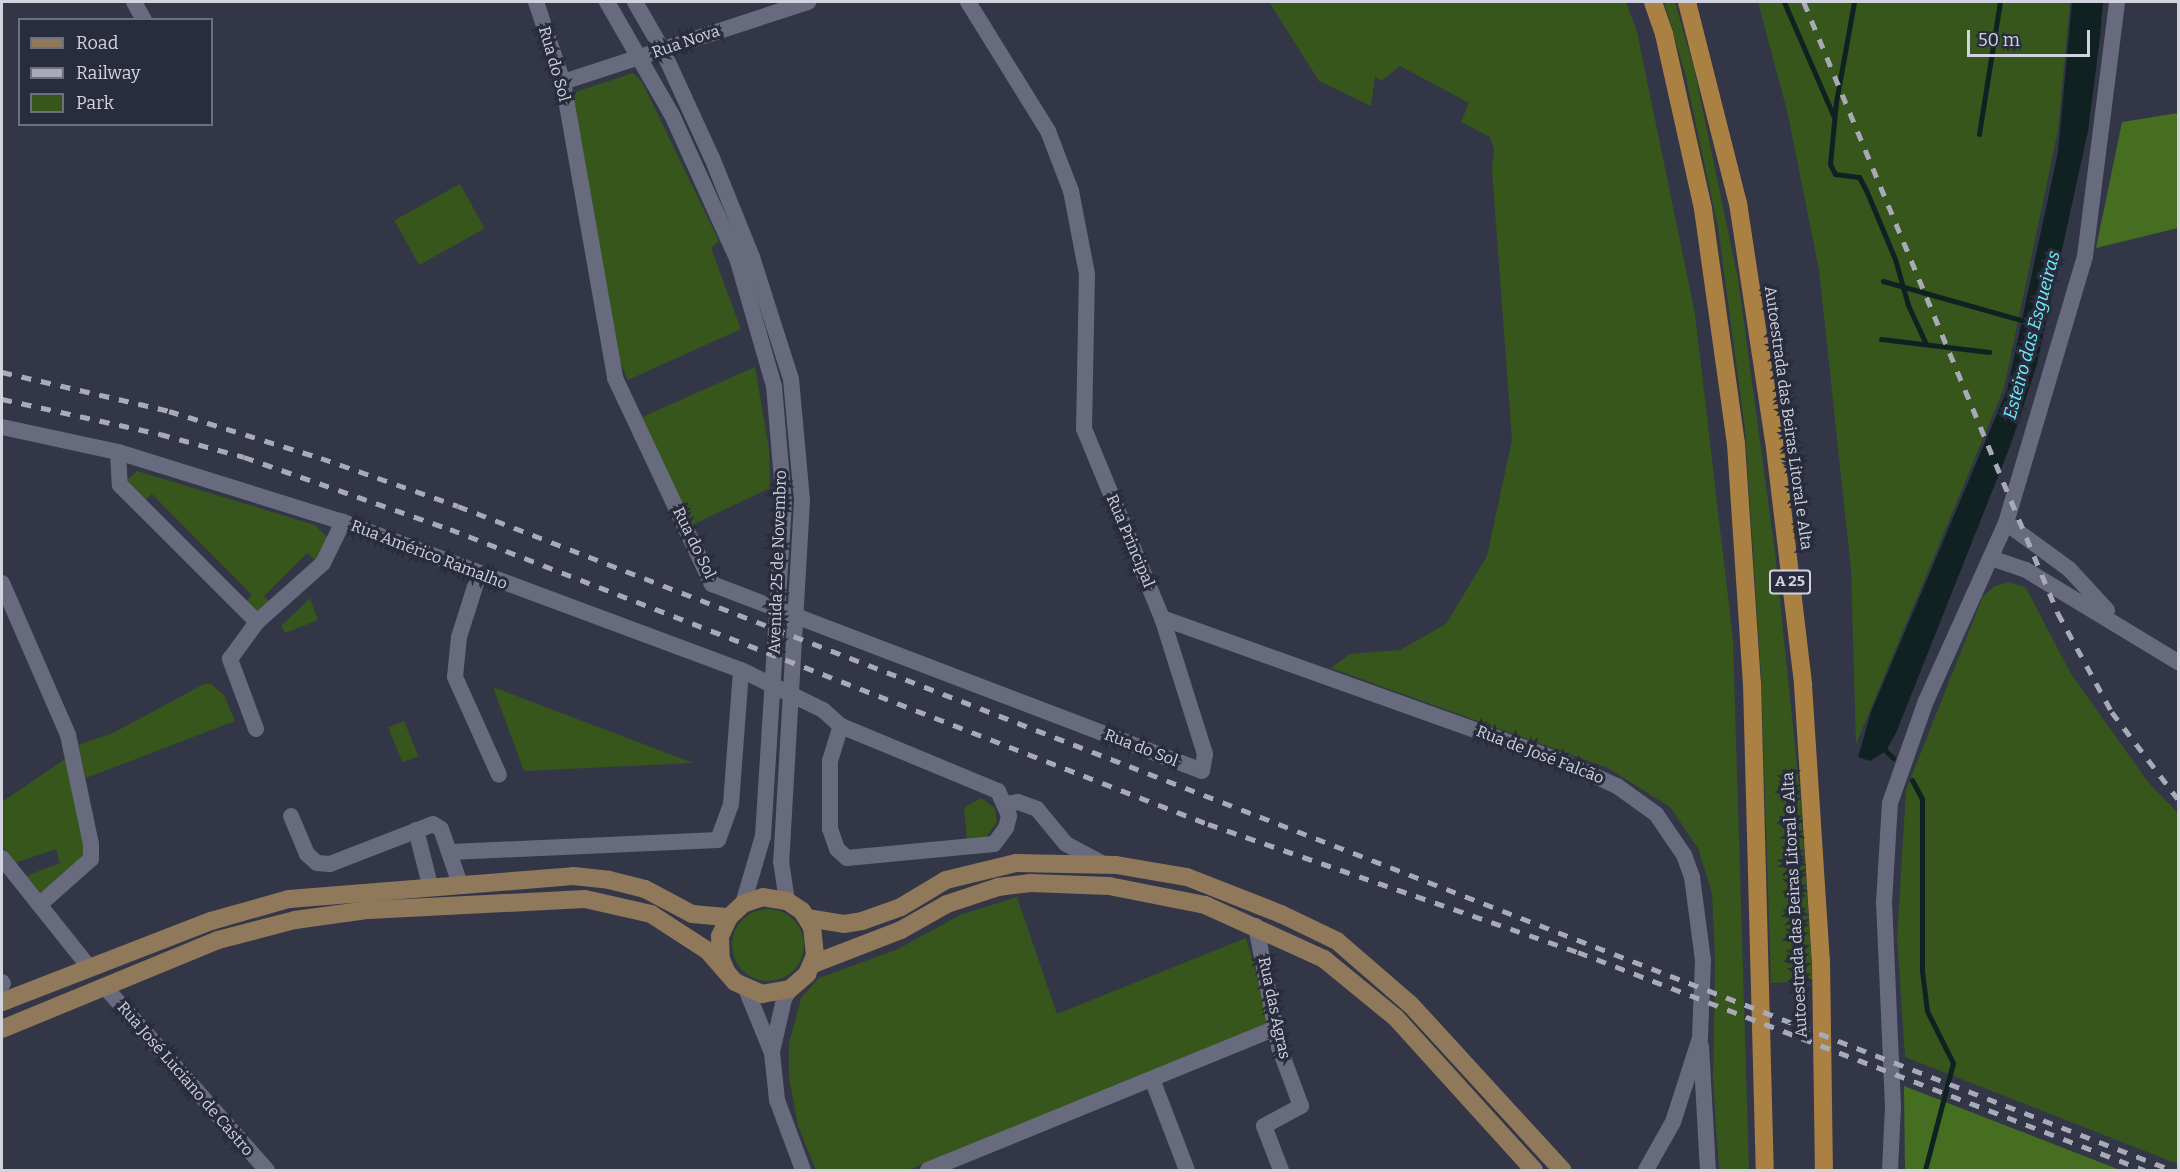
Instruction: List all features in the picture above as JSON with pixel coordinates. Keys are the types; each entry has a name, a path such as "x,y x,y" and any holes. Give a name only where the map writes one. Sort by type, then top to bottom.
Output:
{"highway":[{"name":"Autoestrada das Beiras Litoral e Alta","path":"1653,2 1664,34 1703,209 1736,444 1752,683 1765,1170"},
{"name":"Autoestrada das Beiras Litoral e Alta","path":"1686,2 1738,203 1778,475 1803,685 1821,960 1824,1170"}],"main road":[{"path":"807,918 844,924 883,915 946,880 974,870 1016,862 1101,863 1187,877 1259,905 1337,941 1411,1005 1562,1170"},
{"path":"2,1002 211,921 289,899 430,885 573,876 609,880 645,889 692,914 729,917"},
{"path":"2,1029 218,940 295,920 437,905 585,899 651,914 708,951 746,989 762,994 790,989 813,964 901,930 973,894 1031,883 1109,886 1205,905 1256,926 1324,959 1396,1018 1534,1170"},
{"path":"726,971 719,947 729,917 743,904 764,897 787,902 807,918 815,936 813,964"}],"street":[{"path":"134,2 143,18"},
{"name":"Rua do Sol","path":"536,2 563,82 615,378 712,584 1202,771"},
{"name":"Avenida 25 de Novembro","path":"607,2 672,115 736,258 761,338 775,397 784,503 763,836 743,904"},
{"name":"Avenida 25 de Novembro","path":"635,2 662,49 712,158 778,332 791,379 802,501 781,879 787,902"},
{"name":"Rua Nova","path":"563,82 808,2"},
{"name":"Rua Principal","path":"968,2 1032,102 1062,162 1083,238 1088,307 1084,429 1162,618 1205,754 1202,771"},
{"path":"1890,1170 1893,1107 1884,903 1890,803 1926,701 2006,523 2085,256 2116,2"},
{"name":"Rua Américo Ramalho","path":"2,427 118,452 343,522 741,670 823,710 841,726 998,791 1006,804"},
{"path":"118,452 120,485 257,622"},
{"path":"256,729 230,659 257,622 323,563 343,522"},
{"path":"2006,523 2069,569 2117,621"},
{"path":"1991,558 2026,570 2117,621 2178,662"},
{"path":"479,574 459,637 455,677 499,775"},
{"path":"2,583 68,735 91,844 91,859 39,905"},
{"name":"Rua de José Falcão","path":"1162,618 1574,766 1617,786 1656,814 1684,855 1698,899 1703,960 1700,1038 1672,1122 1646,1170"},
{"path":"451,852 718,840 731,804 741,670"},
{"path":"841,726 830,761 830,829 837,849 847,858 994,844"},
{"path":"974,870 1006,828 1006,804 1018,802 1037,809 1066,844 1101,863"},
{"path":"291,816 307,854 317,863 330,864 433,824 441,829 451,852 460,884"},
{"path":"416,830 430,885"},
{"path":"2,858 89,967"},
{"name":"Rua das Agras","path":"1256,926 1279,1047 1302,1106 1264,1126 1281,1170"},
{"name":"Rua José Luciano de Castro","path":"104,986 267,1170"},
{"path":"746,989 772,1053 777,1100 803,1170"},
{"path":"772,1053 784,999 790,989"},
{"path":"927,1170 1276,1028"},
{"path":"1700,1038 1708,1170"},
{"path":"1152,1079 1187,1170"}],"green space":[{"path":"1269,2 1626,2 1637,32 1695,314 1733,640 1749,1170 1719,1170 1713,1079 1715,959 1712,893 1698,848 1670,807 1608,768 1331,668 1350,654 1400,650 1446,624 1487,556 1512,440 1492,170 1494,149 1490,137 1461,122 1469,103 1400,66 1381,81 1375,76 1371,106 1319,81"},
{"path":"1664,2 1675,2 1694,68 1738,279 1775,552 1800,795 1813,981 1771,983 1761,673 1745,429 1718,227 1685,73"},
{"path":"1758,2 2070,2 2058,130 2004,388 1856,744 1851,570 1819,270 1788,115"},
{"path":"633,73 642,82 719,241 711,248 741,329 628,380 613,345 569,94"},
{"path":"2178,113 2178,228 2096,248 2122,122"},
{"path":"460,184 485,229 419,265 394,220"},
{"path":"755,367 769,449 770,488 688,527 640,418"},
{"path":"137,471 315,525 328,538 316,561 307,553 264,596 273,605 260,613 245,603 252,595 152,494 143,502 127,480"},
{"path":"2010,582 2026,588 2071,674 2148,782 2178,813 2178,1164 1905,1057 1897,938 1906,790 1983,596 1995,586"},
{"path":"310,598 318,620 285,633 281,626"},
{"path":"204,684 211,684 224,695 235,721 86,778 78,745 113,733"},
{"path":"493,687 693,763 524,771"},
{"path":"404,721 418,756 402,763 388,727"},
{"path":"65,759 90,858 43,896 26,876 60,863 56,849 15,863 2,845 2,802"},
{"path":"981,798 995,808 997,822 984,840 967,840 964,808"},
{"path":"1017,897 1057,1014 1246,938 1271,1023 908,1170 816,1170 798,1126 789,1077 789,1044 801,998 819,978 898,949 960,915"},
{"path":"775,909 794,919 802,931 804,945 802,959 794,971 782,979 761,981 742,971 734,959 732,938 742,919 754,911"},
{"path":"1904,1086 2120,1170 1905,1170"}],"water":[{"name":"Esteiro das Esgueiras","path":"2072,2 2103,2 2100,38 2088,131 2037,364 2011,444 1896,733 1886,751 1870,761 1858,757 1871,712 2007,390 2058,152"}],"waterway":[{"path":"1784,2 1834,117"},
{"path":"1854,2 1836,102 1830,164 1835,174 1859,177 1866,190 1895,259 1908,305 1925,342"},
{"path":"1979,134 2000,2"},
{"path":"1883,281 2028,322"},
{"path":"1881,339 1989,352"},
{"path":"1886,751 1893,758"},
{"path":"1912,780 1922,799 1922,971 1927,1011 1953,1063 1925,1170"}],"railway":[{"path":"1804,2 2058,613 2112,712 2178,799"},
{"path":"2,372 169,411 321,458 458,506 2172,1170"},
{"path":"2,399 160,434 244,457 450,529 1208,824 1578,952 2144,1170"}]}
